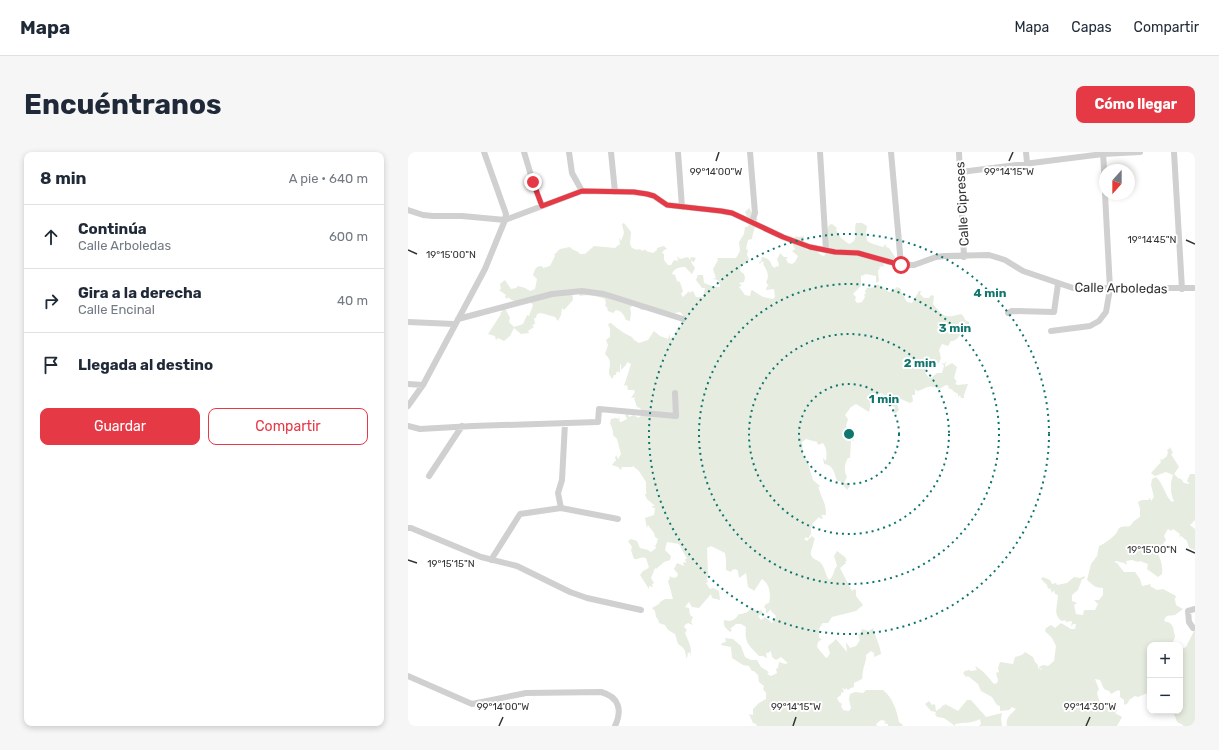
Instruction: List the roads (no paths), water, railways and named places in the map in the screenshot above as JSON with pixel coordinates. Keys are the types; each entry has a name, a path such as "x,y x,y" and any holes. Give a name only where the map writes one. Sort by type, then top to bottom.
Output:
{"street":[{"path":"408,406 423,385 485,269 506,217 484,152"},
{"path":"524,152 542,206"},
{"path":"569,152 572,173 582,191"},
{"path":"611,152 615,192"},
{"path":"678,152 682,207"},
{"path":"750,152 755,213 752,222"},
{"path":"820,152 826,250"},
{"path":"891,152 901,265"},
{"name":"Calle Cipreses","path":"959,152 964,257"},
{"path":"1026,152 1027,163"},
{"path":"961,172 1103,153 1140,152"},
{"path":"1174,152 1182,289"},
{"path":"1103,153 1104,164"},
{"name":"Calle Arboledas","path":"506,217 521,215 582,191 647,194 654,196 667,205 732,213 783,237 810,247 858,253 901,265 914,265 936,257 989,255 997,256 1023,271 1073,288 1195,288"},
{"path":"1051,331 1090,326 1099,321 1106,312 1110,289 1105,200"},
{"path":"408,210 428,216 506,217"},
{"path":"1008,313 1012,311 1054,312 1058,284"},
{"path":"408,322 456,322 552,294 582,291 604,294 683,319"},
{"path":"408,384 423,385"},
{"path":"408,426 420,429 462,426 598,422 599,409 676,416 675,393"},
{"path":"561,508 558,493 562,480 565,423"},
{"path":"429,476 462,426"},
{"path":"491,560 520,514 561,508 618,519"},
{"path":"408,528 481,557 517,566 570,592 587,598 641,610"},
{"path":"1193,628 1189,622 1188,611 1195,609"},
{"path":"408,676 472,704 526,693 601,692 612,698 618,706 620,712 615,726"}]}
